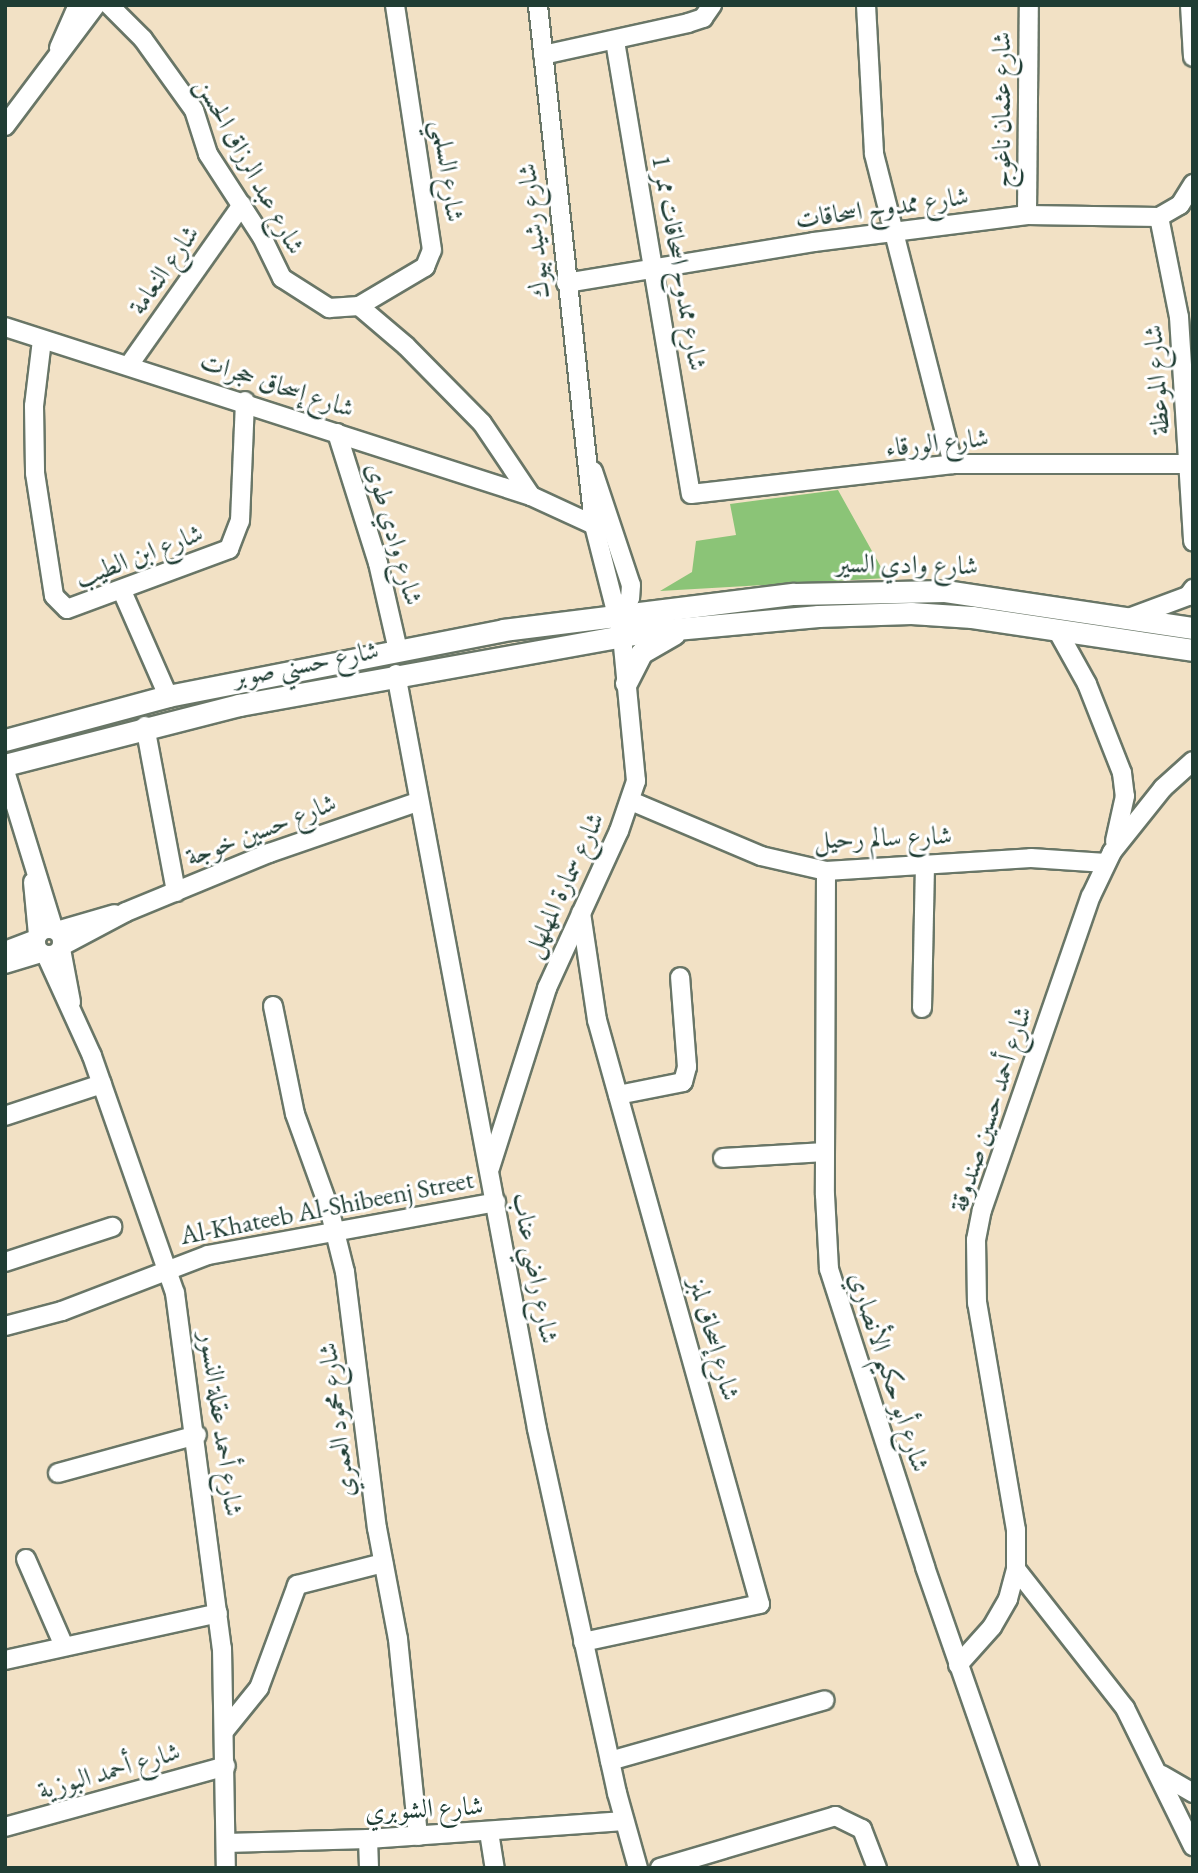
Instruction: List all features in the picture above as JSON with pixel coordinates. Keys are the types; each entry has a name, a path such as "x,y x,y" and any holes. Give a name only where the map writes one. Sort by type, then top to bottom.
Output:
{"main road":[{"name":"شارع وادي السير","path":"619,613 804,593 893,589 995,596 1193,628"},
{"name":"شارع وادي السير","path":"622,635 865,612 972,617 1193,650"},
{"name":"شارع حسني صوبر","path":"5,740 168,696 234,682 398,650 619,613"},
{"path":"626,683 642,653 687,629"},
{"name":"شارع حسني صوبر","path":"5,765 145,726 239,705 396,674 622,635"},
{"path":"234,682 239,705"}],"street":[{"path":"57,55 78,5"},
{"path":"5,126 57,55 80,32 96,5"},
{"name":"شارع عبد الرزاق الحسن","path":"109,5 143,39 194,110 208,154 242,205 282,278 329,308 359,306"},
{"name":"شارع عبد الرزاق الحسن","path":"127,5 143,39"},
{"name":"شارع السلمي","path":"359,306 425,268 432,250 395,5"},
{"name":"شارع رشيد بيوك","path":"538,5 594,525 619,613"},
{"path":"543,55 615,41 703,18 712,5"},
{"path":"866,5 874,154 953,464"},
{"name":"شارع عثمان ناغوج","path":"1027,215 1029,5"},
{"path":"1191,5 1193,57"},
{"name":"شارع ممدوح اسحاقات ممر 1","path":"615,41 691,494"},
{"path":"1160,217 1187,210 1193,184"},
{"name":"شارع النعامة","path":"129,365 242,205"},
{"name":"شارع ممدوح اسحاقات","path":"566,283 892,231 1027,215 1160,217"},
{"name":"شارع الموعظة","path":"1160,217 1174,279 1190,464 1193,542"},
{"path":"359,306 463,403 531,496"},
{"name":"شارع إسحاق حجرات","path":"5,327 245,401 531,496 594,525"},
{"name":"شارع ابن الطيب","path":"42,340 34,406 35,473 54,596 60,607 76,609 229,548 240,521 245,401"},
{"name":"شارع وادي طوى","path":"337,433 378,563 398,650"},
{"name":"شارع رشيد بيوك","path":"585,451 611,512 631,585 630,598 619,613"},
{"name":"شارع الورقاء","path":"691,494 953,464 1190,464"},
{"path":"1126,619 1188,596 1193,589"},
{"path":"122,592 168,696"},
{"name":"شارع سمارة المهلهل","path":"489,1171 538,1013 580,911 631,801 636,771 619,613"},
{"name":"شارع أحمد حسين صندوقة","path":"958,1665 992,1627 1008,1598 1016,1569 1016,1530 982,1350 976,1240 982,1210 1091,896 1109,857 1125,796 1122,773 1087,684 1057,630"},
{"name":"شارع راضي عناب","path":"396,674 417,802 440,899 537,1429 610,1761 638,1868"},
{"path":"145,726 176,892"},
{"name":"شارع أحمد حسين صندوقة","path":"1109,857 1147,806 1193,761"},
{"name":"شارع أحمد عقلة النسور","path":"5,771 49,942 168,1267 197,1435 218,1613 225,1730 226,1868"},
{"name":"شارع سالم رحيل","path":"631,801 761,856 826,871 1057,857 1109,857"},
{"name":"شارع حسين خوجة","path":"5,964 49,942 318,834 417,802"},
{"path":"922,1008 925,864"},
{"name":"شارع أبو حكيم الأنصاري","path":"826,871 826,1245 835,1299 958,1665 1030,1868"},
{"name":"شارع إسحاق لمبز","path":"580,911 588,980 760,1604 583,1642"},
{"name":"شارع حسين خوجة","path":"5,951 49,942"},
{"path":"618,1095 683,1082 687,1068 680,977"},
{"name":"شارع محمود العمري","path":"273,1006 295,1114 335,1228 348,1293 383,1563 398,1639 418,1836"},
{"path":"5,1116 102,1084"},
{"path":"723,1158 825,1152"},
{"name":"Al-Khateeb Al-Shibeenj Street","path":"5,1326 74,1306 168,1267 335,1228 496,1202"},
{"path":"5,1262 111,1227"},
{"path":"58,1473 197,1435"},
{"path":"26,1559 64,1646"},
{"path":"225,1730 259,1688 297,1585 383,1563"},
{"path":"1016,1569 1104,1676 1162,1775 1193,1846"},
{"path":"5,1660 218,1613"},
{"path":"610,1761 825,1700"},
{"name":"شارع أحمد البوزية","path":"5,1827 226,1766"},
{"path":"1162,1775 1193,1793"},
{"path":"660,1868 835,1816 862,1829 877,1868"},
{"name":"شارع الشوبري","path":"226,1843 368,1839 624,1821"},
{"path":"489,1832 495,1868"},
{"path":"368,1839 369,1868"}],"green space":[{"path":"838,490 887,578 660,591 692,572 696,541 736,535 730,504"}]}
